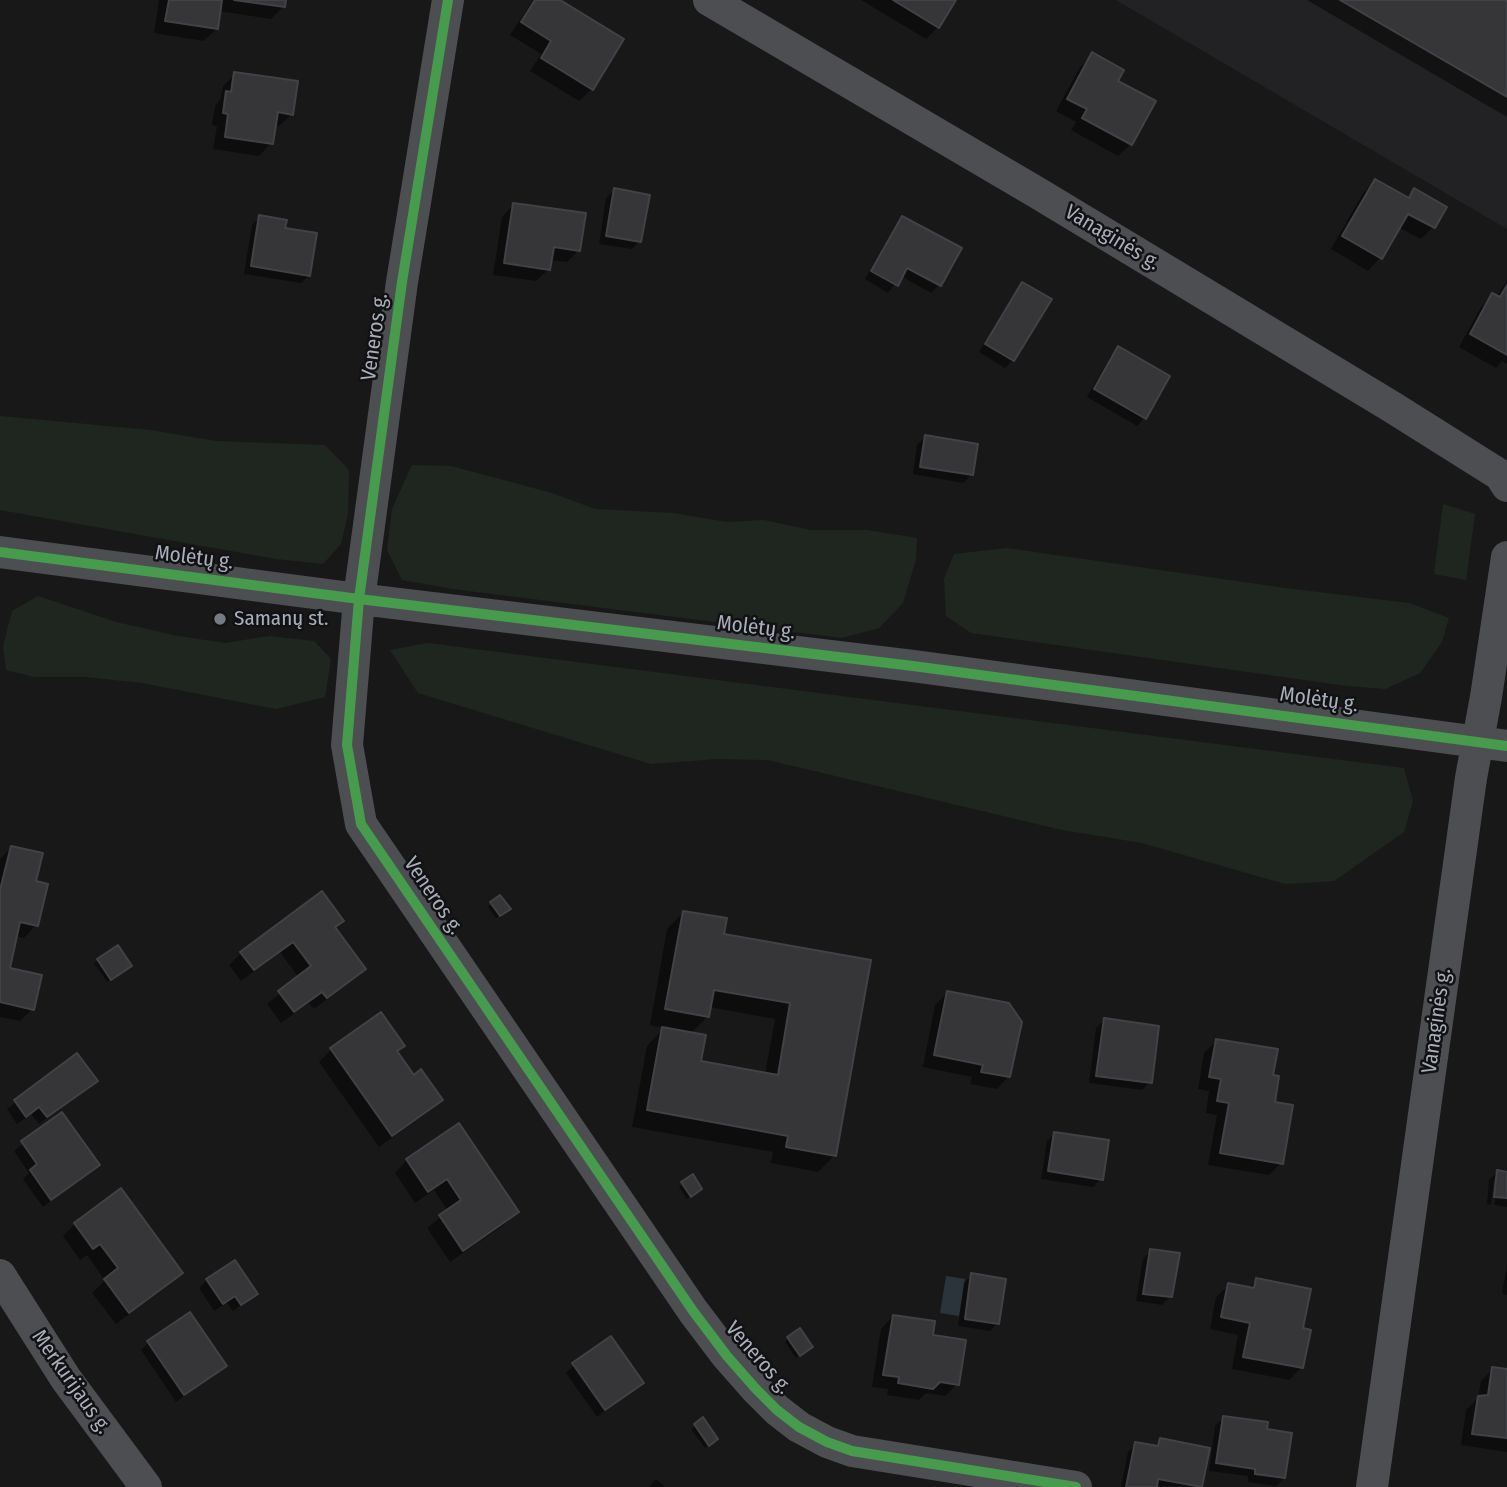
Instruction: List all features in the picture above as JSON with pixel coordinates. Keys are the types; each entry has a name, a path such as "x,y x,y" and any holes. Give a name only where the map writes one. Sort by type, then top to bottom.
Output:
{"street":[{"name":"Veneros g.","path":"448,0 402,282 359,599 348,745 361,824 693,1311 727,1356 777,1410 799,1427 827,1442 852,1451 1076,1487"},
{"name":"Vanaginės g.","path":"709,0 1036,192 1392,407 1500,475 1507,486"},
{"name":"Molėtų g.","path":"0,552 359,599 914,666 1492,743"},
{"path":"0,552 0,558"},
{"name":"Vanaginės g.","path":"1372,1487 1492,743 1486,698 1507,556"},
{"name":"Merkurijaus g.","path":"0,1275 66,1379 146,1487"}],"shaded area":[{"path":"1116,0 1507,0 1507,229"},
{"path":"0,416 150,430 216,441 325,445 349,470 348,514 341,544 323,564 276,559 0,510"},
{"path":"412,465 451,466 552,493 595,509 673,513 727,522 764,520 810,530 867,530 917,538 916,559 903,603 879,628 842,638 453,589 402,580 387,550 392,509"},
{"path":"1443,504 1475,514 1466,580 1434,574"},
{"path":"1007,548 1409,603 1449,618 1442,642 1420,673 1385,689 1347,686 971,633 946,616 944,579 954,554"},
{"path":"38,596 116,622 178,636 225,643 269,636 314,641 331,659 325,697 276,709 142,683 86,677 34,677 6,670 3,646 12,611"},
{"path":"428,643 1404,768 1413,801 1404,832 1334,881 1285,884 1142,843 1062,830 768,760 717,759 651,764 418,693 390,650"},
{"path":"946,1276 965,1279 959,1316 940,1313"}],"building":[{"path":"169,0 222,0 218,29 165,21"},
{"path":"234,0 286,0 285,7"},
{"path":"535,0 560,0 624,39 593,90 541,58 551,41 521,22"},
{"path":"893,0 956,0 939,28"},
{"path":"1340,0 1507,0 1507,97"},
{"path":"1092,52 1124,70 1118,81 1156,101 1132,145 1082,118 1087,109 1067,99"},
{"path":"234,72 298,81 293,115 278,112 273,144 225,137 228,114 223,113 226,91 231,92"},
{"path":"1375,179 1409,198 1414,188 1447,207 1435,228 1408,214 1382,259 1342,236"},
{"path":"614,188 650,195 641,242 606,236"},
{"path":"513,203 586,213 580,251 554,247 550,270 504,263"},
{"path":"259,215 287,220 285,228 317,233 310,276 251,266"},
{"path":"902,216 962,248 941,286 907,268 898,286 871,271"},
{"path":"1022,282 1052,299 1014,361 985,344"},
{"path":"1507,285 1507,355 1470,334 1492,293 1500,297"},
{"path":"1118,346 1170,376 1146,419 1094,389"},
{"path":"925,435 978,444 973,475 920,467"},
{"path":"11,846 43,853 36,881 48,884 38,926 20,922 10,968 42,975 34,1010 0,1002 0,890"},
{"path":"322,891 344,921 335,927 366,969 327,998 322,992 294,1012 278,991 311,966 293,942 254,970 240,952"},
{"path":"500,895 511,909 500,916 490,902"},
{"path":"683,911 727,918 724,934 871,960 836,1156 786,1147 788,1136 647,1110 662,1027 706,1035 701,1061 778,1075 790,1003 714,990 709,1017 665,1009"},
{"path":"118,945 132,966 111,980 97,959"},
{"path":"947,991 1009,1003 1022,1022 1010,1077 981,1072 983,1065 934,1055"},
{"path":"381,1012 405,1046 397,1051 414,1075 421,1069 443,1100 392,1136 330,1048"},
{"path":"1104,1018 1159,1026 1152,1083 1096,1076"},
{"path":"1216,1039 1278,1049 1273,1075 1279,1076 1275,1102 1293,1105 1283,1164 1220,1153 1229,1103 1217,1101 1221,1079 1209,1077"},
{"path":"77,1053 98,1081 47,1117 39,1107 26,1117 14,1100"},
{"path":"62,1112 100,1165 51,1200 30,1170 37,1164 21,1141"},
{"path":"459,1123 519,1212 463,1251 439,1215 461,1200 447,1179 428,1192 406,1159"},
{"path":"1054,1132 1109,1140 1103,1180 1048,1171"},
{"path":"1497,1170 1507,1172 1507,1198 1494,1197"},
{"path":"693,1174 702,1189 691,1197 681,1182"},
{"path":"121,1188 183,1273 129,1313 104,1279 118,1268 100,1244 93,1249 74,1223"},
{"path":"1150,1249 1180,1253 1172,1297 1143,1294"},
{"path":"235,1260 258,1294 241,1305 235,1296 223,1304 206,1279"},
{"path":"971,1273 1006,1279 999,1324 965,1319"},
{"path":"1256,1278 1311,1289 1303,1328 1311,1330 1303,1368 1243,1357 1250,1323 1221,1317 1228,1283 1254,1288"},
{"path":"190,1312 227,1366 184,1395 147,1341"},
{"path":"893,1315 935,1321 933,1335 966,1340 959,1385 940,1382 933,1389 898,1383 899,1377 883,1375"},
{"path":"800,1328 813,1347 800,1356 787,1337"},
{"path":"611,1336 644,1383 605,1410 572,1363"},
{"path":"1492,1367 1507,1369 1507,1438 1472,1434 1478,1396 1488,1395"},
{"path":"1223,1416 1268,1422 1267,1429 1292,1433 1285,1478 1255,1474 1255,1469 1216,1463"},
{"path":"703,1417 718,1439 709,1446 694,1424"},
{"path":"1160,1438 1210,1448 1202,1487 1158,1479 1157,1487 1126,1487 1135,1442 1158,1446"}],"cycle path":[{"path":"448,0 402,282 359,599 347,745 361,824 693,1311 727,1356 777,1410 799,1427 827,1442 852,1451 1076,1487"},
{"path":"0,552 359,599 913,666 1507,746"}],"place":[{"name":"Samanų st.","path":"220,619"}]}
